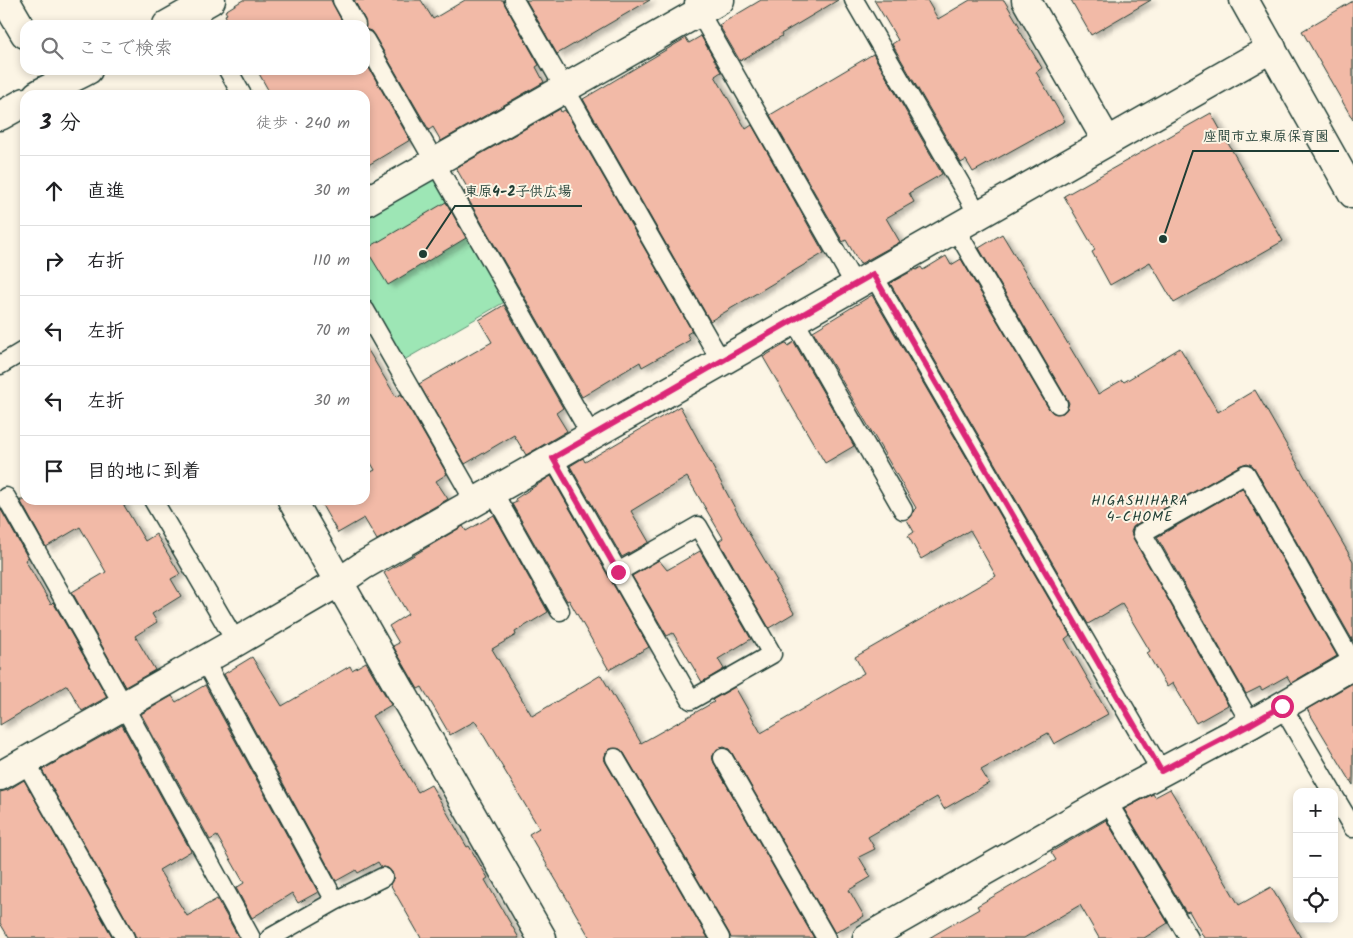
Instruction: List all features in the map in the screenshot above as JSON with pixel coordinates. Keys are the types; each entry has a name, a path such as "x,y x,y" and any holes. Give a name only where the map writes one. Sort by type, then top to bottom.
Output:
{"street":[{"path":"5,0 20,26"},
{"path":"1026,0 1106,141"},
{"path":"1244,0 1353,194"},
{"path":"370,199 565,88 704,4"},
{"path":"180,20 202,12"},
{"path":"0,776 236,642 339,582 364,565 591,435 1272,48"},
{"path":"49,86 80,75"},
{"path":"0,116 20,105"},
{"path":"295,505 542,938"},
{"path":"867,938 1107,801 1251,724 1353,664"}],"lane":[{"path":"342,0 353,20"},
{"path":"514,0 721,361"},
{"path":"854,0 1058,404"},
{"path":"704,4 864,280 1161,771"},
{"path":"370,49 591,435"},
{"path":"231,75 239,90"},
{"path":"370,318 484,497 560,611"},
{"path":"794,320 903,510"},
{"path":"0,364 20,353"},
{"path":"553,458 618,572 691,700 772,654 698,526 618,572"},
{"path":"1251,724 1142,533 1246,474 1353,664"},
{"path":"6,497 124,706 251,938"},
{"path":"156,505 236,642"},
{"path":"204,660 335,900"},
{"path":"1282,706 1330,788"},
{"path":"615,758 720,938"},
{"path":"723,758 826,938"},
{"path":"25,762 126,938"},
{"path":"1107,801 1189,938"},
{"path":"1338,803 1353,828"},
{"path":"270,938 335,900 383,877"}],"green space":[{"path":"431,177 439,180 508,300 404,360 370,301 370,213"}],"building":[{"path":"243,0 331,0 341,20 228,20 225,11"},
{"path":"354,0 421,0 433,19 465,0 503,0 539,65 536,67 544,82 441,141 433,127 429,130 370,31 370,20 365,20"},
{"path":"526,0 650,0 557,54"},
{"path":"761,0 838,0 740,61 719,25"},
{"path":"874,0 927,0 938,19 970,0 1004,0 1042,68 1036,72 1065,121 973,172 966,160 961,163 892,44 898,40"},
{"path":"1071,0 1151,0 1091,35"},
{"path":"1353,1 1353,120 1302,31"},
{"path":"701,36 721,72 715,76 746,129 752,125 824,253 710,321 583,99 686,38 689,43"},
{"path":"873,54 942,174 909,193 914,202 886,218 900,242 860,264 846,240 843,242 770,115"},
{"path":"370,70 410,140 370,164 370,90 268,90 260,75 370,75"},
{"path":"560,109 561,112 565,110 692,331 687,334 690,340 642,367 640,362 582,397 464,192 468,189 456,168"},
{"path":"1211,113 1283,241 1174,303 1150,262 1110,285 1092,252 1095,250 1064,196"},
{"path":"446,202 466,238 388,285 370,256 370,247"},
{"path":"1002,234 1098,394 1122,380 1124,382 1180,348 1218,412 1255,390 1353,561 1353,641 1255,469 1247,463 1137,524 1131,532 1228,705 1196,723 1173,683 1167,687 1147,653 1150,651 1122,604 1088,624 890,283 921,267 923,270 946,256 951,265 961,259 1049,409 1053,413 1063,413 1069,403 1067,399 979,248"},
{"path":"872,295 1070,635 1065,639 1108,714 1054,744 1048,733 981,770 989,783 944,809 937,797 868,837 875,849 859,857 871,877 849,890 864,916 835,933 732,753 724,747 717,749 712,757 714,763 814,938 731,938 624,753 620,749 610,749 604,759 606,763 708,938 590,938 529,834 539,828 475,721 450,735 422,687 418,689 393,646 399,643 389,626 408,614 384,573 463,526 466,531 494,515 548,612 515,632 516,635 492,649 532,716 601,675 641,743 714,702 712,700 735,687 761,733 864,673 855,657 996,576 970,530 921,559 908,536 914,532 907,520 912,516 916,508 813,331"},
{"path":"504,305 563,408 556,413 567,431 526,455 514,435 465,464 419,384 492,342 479,320"},
{"path":"794,342 854,446 825,463 763,357 787,343 788,346"},
{"path":"370,353 396,397 401,394 447,474 436,481 448,499 377,540 364,518 338,533 322,505 370,505 370,472 375,470 370,462"},
{"path":"680,406 744,525 777,581 775,582 794,613 769,628 719,541 723,538 687,477 631,511 649,542 622,557 570,466 583,458 585,462"},
{"path":"551,476 649,647 609,670 512,504 517,502 515,499"},
{"path":"1242,488 1337,656 1291,683 1287,676 1262,690 1260,687 1246,694 1157,537"},
{"path":"23,505 124,505 145,541 156,534 180,574 171,579 181,596 152,614 157,622 135,636 155,670 125,687 72,592 106,572 80,527 46,547"},
{"path":"0,508 28,558 25,560 51,604 53,602 107,697 82,711 67,685 0,725"},
{"path":"700,551 751,639 718,659 724,669 702,682 673,633 667,636 632,576 659,560 667,570"},
{"path":"252,657 282,706 350,666 352,670 366,662 391,705 372,716 418,792 431,785 467,847 469,846 488,878 485,880 519,938 421,938 390,884 394,878 392,872 388,868 381,867 378,862 358,873 356,870 336,881 224,674"},
{"path":"1353,683 1353,785 1307,709"},
{"path":"205,685 318,892 298,903 292,893 252,918 236,888 244,883 217,836 210,840 141,714 172,696 176,702"},
{"path":"122,725 191,851 159,870 187,916 217,899 239,938 136,938 42,770"},
{"path":"24,780 113,938 9,938 0,923 0,792 8,790"},
{"path":"1170,789 1239,905 1271,887 1301,938 1204,938 1189,911 1186,912 1124,809 1153,794 1155,797"},
{"path":"1106,820 1168,923 1144,938 1099,938 1080,905 1024,938 929,938 979,909 977,906 1056,860 1051,852"}],"place":[{"name":"座間市立東原保育園","path":"1163,239"},
{"name":"東原4-2子供広場","path":"423,254"}],"district":[{"name":"HIGASHIHARA 4-CHOME","path":"1140,508"}],"route":[{"path":"618,572 553,458 873,274 1161,771 1282,706"}]}
